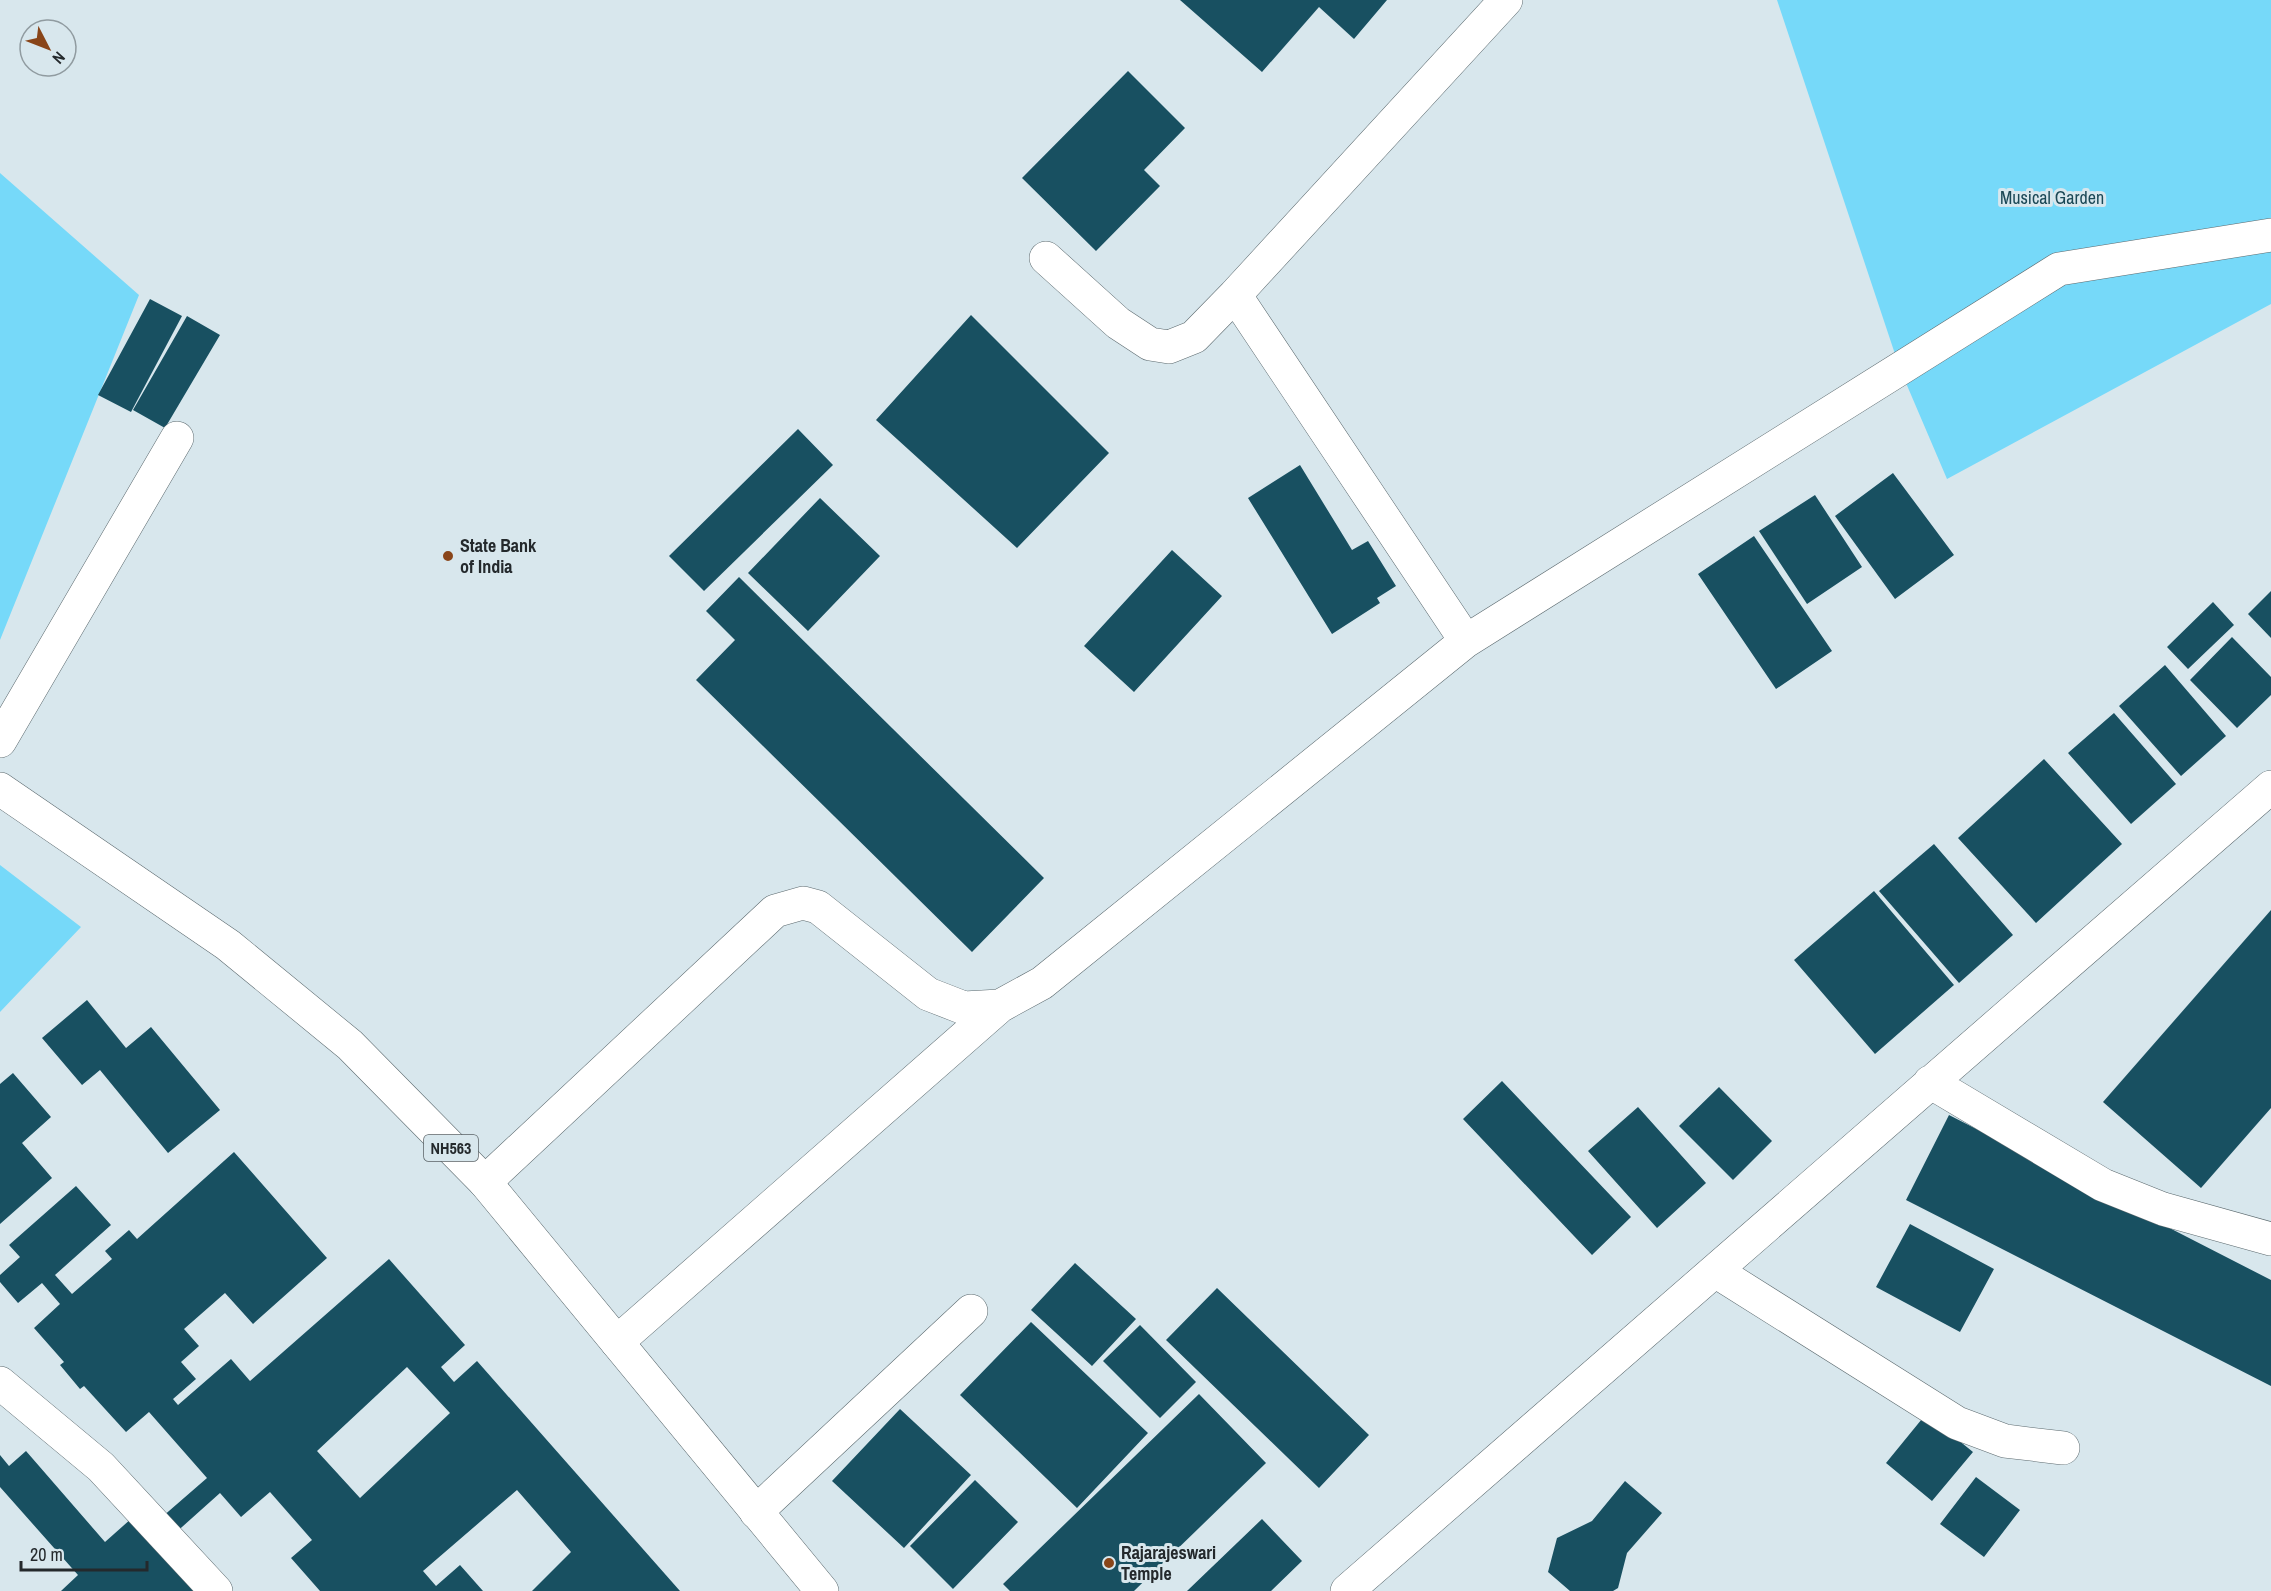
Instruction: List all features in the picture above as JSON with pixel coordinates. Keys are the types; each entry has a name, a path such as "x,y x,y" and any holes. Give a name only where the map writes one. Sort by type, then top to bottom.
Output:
{"main road":[{"path":"1046,258 1118,323 1150,344 1169,347 1194,337 1506,0"},
{"path":"616,1342 1000,1006 1042,983 1467,641 2060,269 2271,235"},
{"path":"1235,295 1467,641"},
{"path":"0,741 177,438"},
{"path":"1347,1591 1717,1272 1930,1082 2271,787"},
{"name":"NH563","path":"0,789 228,945 350,1045 485,1182 822,1591"},
{"path":"485,1182 775,910 803,903 818,907 928,994 964,1008 1000,1006"},
{"path":"1930,1082 2103,1185 2163,1209 2271,1239"},
{"path":"1717,1272 1957,1423 2005,1441 2063,1448"},
{"path":"756,1512 971,1311"},
{"path":"0,1383 101,1467 216,1591"}],"green space":[{"name":"Musical Garden","path":"1777,0 2271,0 2271,304 1947,479 1900,369"},
{"path":"0,173 139,295 0,640"},
{"path":"0,865 81,927 0,1012"}],"building":[{"path":"1180,0 1387,0 1354,39 1319,7 1262,72"},
{"path":"1128,71 1185,128 1144,170 1160,186 1096,251 1022,178"},
{"path":"150,299 182,316 131,412 98,395"},
{"path":"971,315 1109,453 1017,548 876,420"},
{"path":"187,316 220,335 165,428 133,410"},
{"path":"798,429 833,465 704,591 669,556"},
{"path":"1300,465 1352,550 1368,541 1396,586 1377,598 1380,603 1332,634 1248,498"},
{"path":"1893,473 1954,555 1895,599 1835,516"},
{"path":"1815,495 1862,567 1807,604 1759,531"},
{"path":"820,498 880,556 808,631 748,573"},
{"path":"1754,536 1832,651 1776,689 1698,574"},
{"path":"1172,550 1222,596 1134,692 1084,646"},
{"path":"739,577 1044,878 972,952 696,680 735,640 706,611"},
{"path":"2271,591 2271,638 2248,614"},
{"path":"2213,602 2234,625 2188,669 2167,647"},
{"path":"2232,637 2271,677 2271,695 2237,728 2190,680"},
{"path":"2165,665 2226,736 2181,776 2119,706"},
{"path":"2114,713 2176,784 2131,824 2068,753"},
{"path":"2044,759 2122,844 2036,923 1958,838"},
{"path":"1934,844 2013,935 1959,983 1879,891"},
{"path":"1874,891 1954,985 1875,1054 1794,960"},
{"path":"2271,910 2271,1108 2201,1188 2103,1102"},
{"path":"87,1000 126,1048 151,1027 220,1110 168,1153 100,1070 82,1085 42,1038"},
{"path":"13,1073 51,1117 22,1143 52,1178 0,1224 0,1084"},
{"path":"1502,1081 1631,1217 1592,1255 1463,1119"},
{"path":"1719,1087 1772,1141 1733,1180 1679,1126"},
{"path":"1638,1107 1706,1183 1657,1228 1588,1151"},
{"path":"1949,1115 2271,1280 2271,1386 1906,1200"},
{"path":"234,1152 327,1258 253,1324 225,1293 184,1329 199,1346 181,1362 196,1379 173,1399 178,1405 231,1359 250,1381 389,1259 465,1345 441,1367 454,1382 477,1361 680,1591 532,1591 571,1552 517,1490 423,1571 436,1586 460,1565 483,1591 320,1591 291,1558 312,1540 270,1492 241,1517 220,1493 163,1544 204,1591 61,1591 78,1575 0,1487 0,1455 9,1466 26,1451 105,1542 141,1510 154,1524 207,1478 149,1412 126,1432 84,1386 80,1389 60,1365 64,1362 34,1328 60,1304 42,1283 18,1303 0,1282 0,1275 20,1257 9,1245 76,1186 111,1225 55,1275 72,1294 112,1259 105,1251 129,1230 137,1239","holes":["407,1367 450,1413 360,1498 317,1451"]},
{"path":"1910,1224 1994,1269 1960,1332 1876,1287"},
{"path":"1075,1263 1136,1319 1092,1366 1031,1310"},
{"path":"1217,1288 1369,1435 1319,1488 1166,1340"},
{"path":"1031,1322 1148,1433 1077,1508 960,1395"},
{"path":"1140,1325 1196,1382 1160,1418 1103,1361"},
{"path":"1199,1394 1266,1463 1134,1591 1010,1591 1003,1584"},
{"path":"900,1409 971,1475 904,1548 832,1481"},
{"path":"1926,1414 1973,1452 1932,1501 1886,1463"},
{"path":"1976,1477 2020,1510 1984,1557 1940,1524"},
{"path":"975,1480 1018,1522 953,1589 910,1546"},
{"path":"1625,1481 1662,1513 1627,1553 1618,1588 1613,1591 1570,1591 1548,1572 1557,1538 1592,1521"},
{"path":"1262,1519 1302,1561 1271,1591 1187,1591"}],"place":[{"name":"State Bank of India","path":"448,556"},
{"name":"Rajarajeswari Temple","path":"1109,1563"}]}
